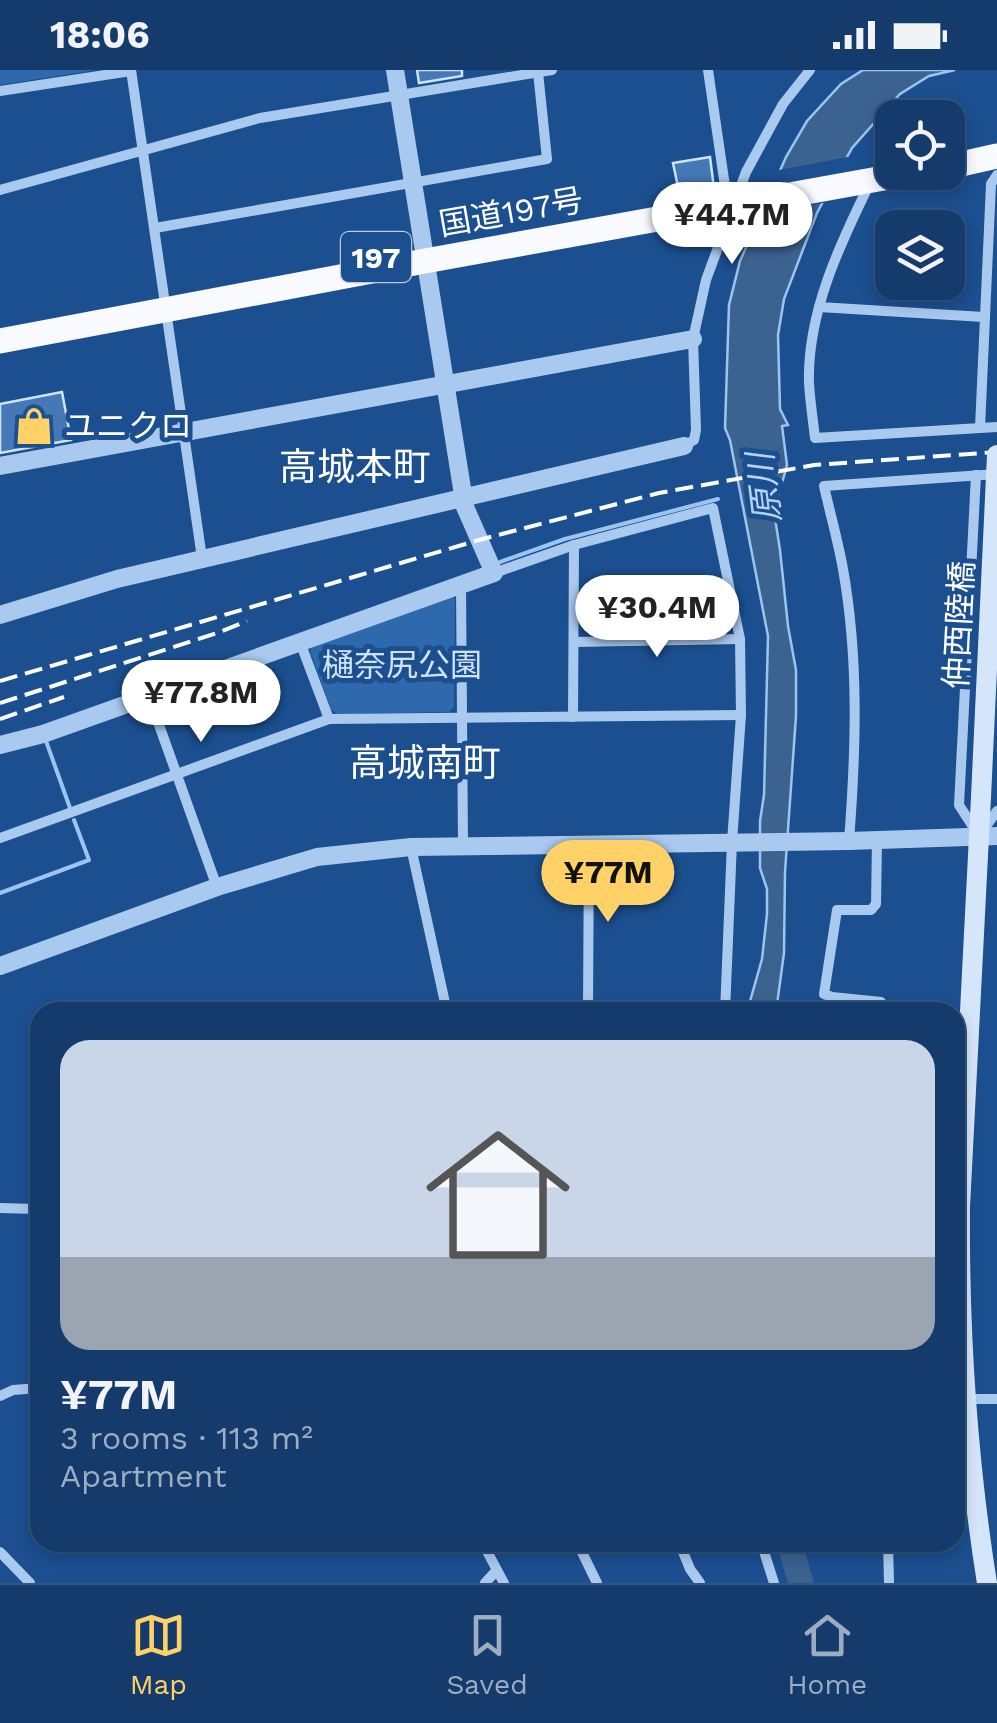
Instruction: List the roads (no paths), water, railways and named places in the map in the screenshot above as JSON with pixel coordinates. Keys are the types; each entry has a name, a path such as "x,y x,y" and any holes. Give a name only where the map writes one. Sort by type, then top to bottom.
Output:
{"highway":[{"path":"965,150 997,146"},
{"path":"965,163 997,156"},
{"name":"国道197号","path":"857,179 875,171"},
{"name":"国道197号","path":"0,327 166,303 740,196 875,177"},
{"name":"国道197号","path":"0,341 166,303"}],"main road":[{"name":"仲西陸橋","path":"965,1140 988,836 997,455"},
{"name":"仲西陸橋","path":"965,1377 976,1515 986,1583"}],"street":[{"path":"0,91 131,70 202,558"},
{"path":"396,70 465,507 494,573"},
{"path":"0,190 260,118 552,70"},
{"path":"708,70 740,196"},
{"path":"0,615 118,579 684,446 694,440 693,339 706,280 782,104 810,70"},
{"path":"155,228 547,159 538,72"},
{"path":"980,428 992,184 997,176"},
{"path":"857,179 841,246 819,308 809,381 815,438 997,427"},
{"path":"819,308 984,317"},
{"path":"0,466 693,339"},
{"path":"841,841 856,748 854,672 842,567 824,486 997,474"},
{"path":"976,475 960,806 988,836"},
{"path":"0,744 43,734 574,545 713,508 740,639 738,842 726,1002"},
{"path":"573,717 574,545"},
{"path":"461,585 462,846"},
{"path":"574,642 740,639"},
{"path":"300,642 329,720"},
{"path":"149,697 217,887"},
{"path":"0,838 329,720 741,716"},
{"path":"0,966 217,887 317,857 411,847 988,836"},
{"path":"877,840 876,904 871,910 837,910 824,994 881,1002"},
{"path":"588,1002 589,844"},
{"path":"411,847 445,1002"},
{"path":"0,1208 30,1209"},
{"path":"0,1396 30,1389"},
{"path":"966,1399 997,1400"},
{"path":"0,1552 30,1583"},
{"path":"487,1552 504,1583"},
{"path":"583,1552 597,1583"},
{"path":"682,1552 700,1583"},
{"path":"764,1552 774,1583"},
{"path":"888,1552 888,1583"},
{"path":"485,1583 496,1572"}],"water":[{"path":"863,70 955,70 929,76 895,100 875,100 875,122 852,148 817,213 784,299 778,335 780,409 788,425 782,426 787,465 774,512 796,670 796,716 785,872 784,953 777,1002 750,1002 762,959 767,914 767,889 760,868 760,821 768,636 725,428 729,305 740,261 786,157 807,121 841,84"}],"waterway":[{"path":"500,562 565,539 718,499"},
{"path":"46,741 70,808"},
{"path":"0,893 89,860 74,820"},
{"name":"原川","path":"792,1552 801,1583"}],"railway":[{"path":"0,681 479,540 659,493 814,465 997,452"},
{"path":"0,703 247,621"},
{"path":"0,719 64,697"}],"place":[{"name":"ユニクロ","path":"34,426"}],"district":[{"name":"高城本町","path":"355,467"},
{"name":"高城南町","path":"425,763"}],"park label":[{"name":"樋奈尻公園","path":"402,665"}]}
